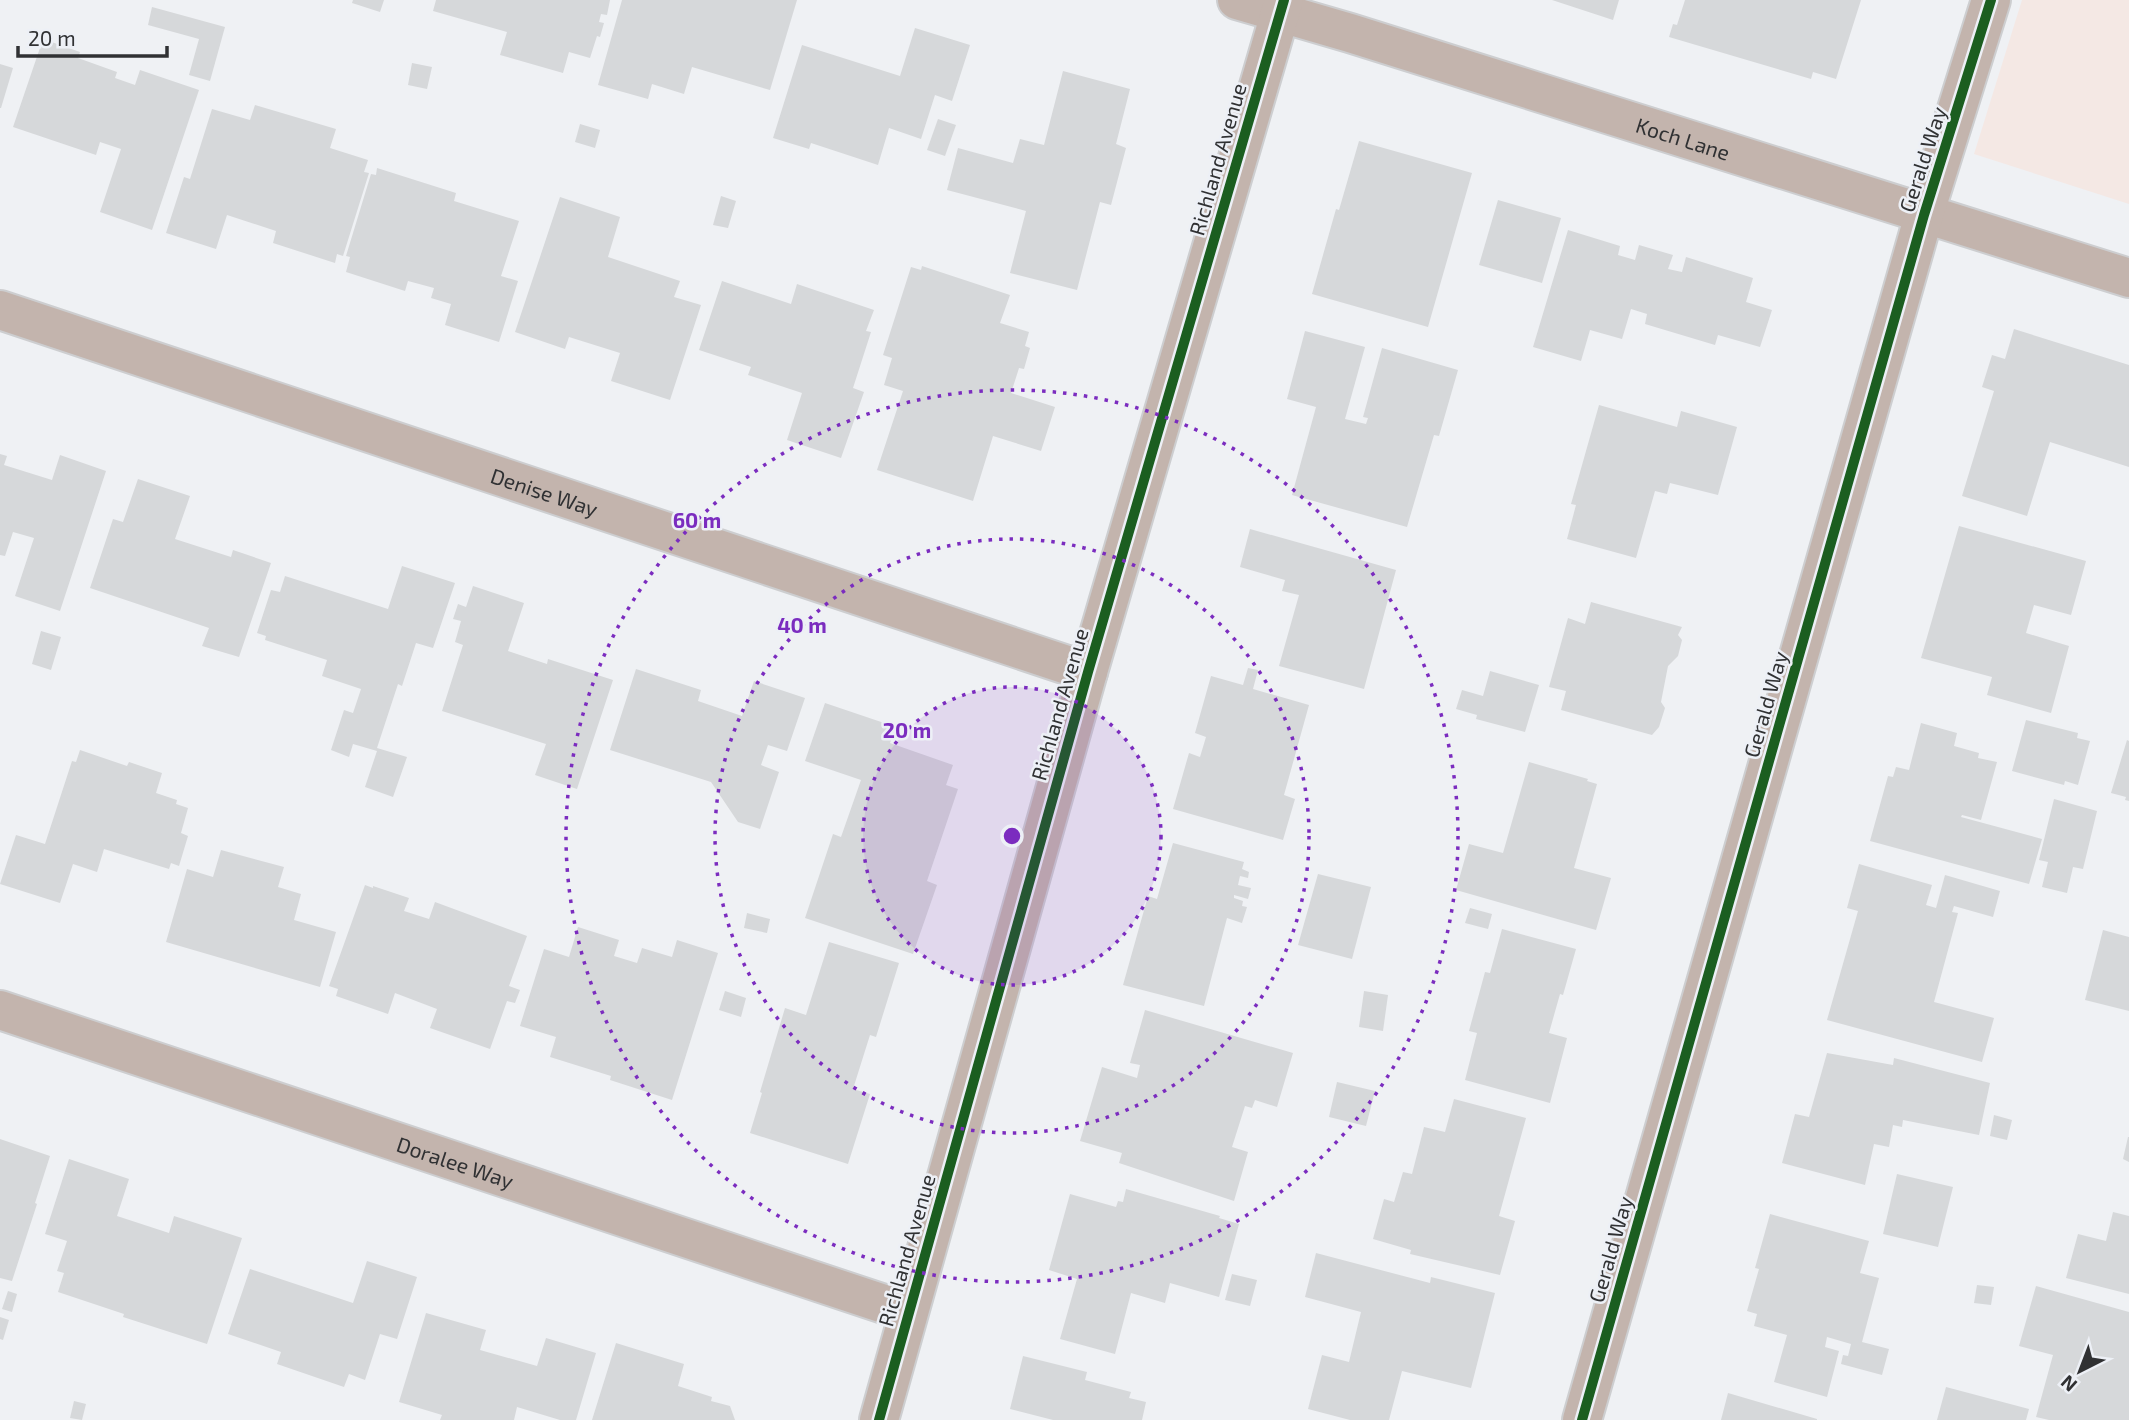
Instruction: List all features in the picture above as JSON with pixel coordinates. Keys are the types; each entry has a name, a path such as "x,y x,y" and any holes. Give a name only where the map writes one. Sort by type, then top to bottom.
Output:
{"street":[{"name":"Koch Lane","path":"1237,0 1282,6 1924,215 2129,278"},
{"name":"Gerald Way","path":"1582,1420 1924,215 1991,0"},
{"name":"Richland Avenue","path":"878,1420 1088,671 1282,6"},
{"name":"Denise Way","path":"0,310 1088,671"},
{"name":"Doralee Way","path":"0,1010 908,1312"}],"shaded area":[{"path":"2022,0 2129,0 2129,204 1974,154"}],"building":[{"path":"353,0 384,0 380,12 352,3"},
{"path":"436,0 610,0 607,15 601,14 599,22 604,23 590,58 569,52 563,73 500,55 507,32 433,11"},
{"path":"622,0 797,0 770,90 692,67 684,94 652,84 648,99 598,85"},
{"path":"1552,0 1619,0 1613,20"},
{"path":"1685,0 1861,0 1836,79 1813,72 1811,79 1669,37 1673,24 1677,25"},
{"path":"152,7 225,27 210,81 189,75 199,39 148,25"},
{"path":"915,28 970,45 952,101 935,95 921,139 889,128 878,165 811,143 809,149 773,138 802,45 900,76"},
{"path":"43,39 80,52 78,58 117,72 115,78 135,85 140,70 199,90 152,230 100,212 121,149 100,142 96,155 13,127"},
{"path":"412,63 432,67 427,89 408,85"},
{"path":"0,64 13,68 1,108 0,108"},
{"path":"1063,71 1130,89 1116,144 1126,148 1111,205 1100,202 1077,290 1010,273 1026,211 947,190 958,148 1013,163 1020,139 1044,145"},
{"path":"255,105 336,129 330,148 368,160 364,172 369,173 343,256 337,254 335,263 273,243 276,231 227,215 216,249 166,233 184,177 190,179 212,109 250,120"},
{"path":"938,119 956,125 945,156 927,150"},
{"path":"580,124 600,130 595,148 575,142"},
{"path":"1359,141 1472,173 1428,327 1312,294"},
{"path":"377,168 456,193 454,201 519,221 501,276 518,281 499,342 445,325 451,304 431,298 434,288 408,281 405,291 346,272 350,257 346,256 371,174 376,175"},
{"path":"721,196 736,201 728,228 713,225"},
{"path":"560,197 620,217 608,257 680,281 674,297 701,305 670,400 611,381 620,353 569,337 565,349 515,332"},
{"path":"1498,200 1561,218 1542,283 1479,265"},
{"path":"1568,230 1620,246 1618,255 1635,260 1639,245 1673,255 1668,269 1682,272 1686,257 1753,278 1746,302 1772,310 1760,347 1718,335 1715,345 1645,324 1647,314 1631,309 1622,339 1590,330 1581,361 1533,347"},
{"path":"922,266 1010,295 1000,323 1029,332 1025,346 1030,348 1024,369 1019,368 1011,393 1055,407 1041,451 993,436 973,501 877,470 903,391 884,385 892,358 883,355 911,267 921,270"},
{"path":"722,281 791,304 797,284 874,310 866,331 871,332 853,388 864,392 841,458 787,440 802,393 748,375 751,367 699,350"},
{"path":"2014,329 2129,365 2129,467 2050,442 2027,516 1962,496 1994,391 1982,387 1992,355 2005,359"},
{"path":"1305,331 1365,347 1345,419 1366,424 1368,418 1363,417 1382,348 1458,370 1439,436 1434,435 1407,527 1292,495 1316,407 1287,399"},
{"path":"1599,405 1677,427 1681,411 1737,427 1718,495 1670,483 1667,494 1655,491 1636,558 1567,539 1576,505 1571,504"},
{"path":"0,454 7,456 4,465 52,480 60,455 106,471 60,611 15,596 34,538 13,532 5,556 0,555"},
{"path":"138,479 190,496 175,539 231,557 233,550 271,563 239,657 202,646 209,628 90,588 113,519 123,522"},
{"path":"1959,526 2086,561 2071,615 2034,605 2026,633 2069,646 2051,713 1987,695 1992,677 1921,658"},
{"path":"1250,529 1396,570 1364,689 1279,666 1299,595 1282,591 1285,580 1240,567"},
{"path":"402,566 455,583 433,648 416,643 402,686 398,684 377,748 407,757 393,797 365,787 377,751 353,744 349,757 331,750 344,710 353,713 361,689 322,676 327,660 265,640 266,636 257,633 271,590 280,592 285,576 388,609"},
{"path":"473,586 524,603 508,651 547,664 548,659 613,680 577,789 535,775 546,744 442,711 463,645 455,642 461,621 453,619 458,604 466,607"},
{"path":"1591,602 1682,627 1678,635 1682,640 1678,656 1668,666 1661,702 1665,708 1659,727 1652,735 1561,710 1566,691 1549,687 1568,618 1585,624"},
{"path":"41,631 61,637 51,670 32,664"},
{"path":"1248,668 1258,670 1253,689 1309,705 1284,795 1295,799 1283,840 1173,809 1189,753 1200,757 1206,737 1195,733 1211,676 1243,685"},
{"path":"636,669 701,690 698,701 742,716 754,681 805,698 787,751 768,745 761,765 779,772 760,829 738,822 711,782 610,750"},
{"path":"1490,671 1539,685 1525,732 1476,719 1477,715 1456,709 1462,690 1483,696"},
{"path":"825,703 896,727 890,743 953,765 946,785 958,789 927,881 937,885 913,954 805,918 833,834 841,837 861,780 805,761"},
{"path":"2026,720 2078,733 2077,738 2090,741 2078,785 2065,781 2064,785 2012,771"},
{"path":"1921,723 1957,733 1954,746 1979,753 1978,758 1997,762 1981,820 1962,815 1961,817 2042,839 2029,884 1870,841 1888,776 1893,777 1896,767 1909,770"},
{"path":"2127,740 2129,801 2125,800 2126,797 2111,793"},
{"path":"80,750 127,766 129,762 162,773 156,793 177,800 176,804 188,808 181,833 188,836 179,866 171,863 169,869 104,849 97,872 73,864 60,903 0,884 16,835 45,844 72,761 76,762"},
{"path":"1529,762 1597,784 1574,868 1611,878 1596,930 1456,890 1469,844 1503,853"},
{"path":"2054,799 2097,811 2083,869 2073,867 2067,893 2042,887 2048,862 2039,860"},
{"path":"1173,843 1244,862 1242,869 1249,872 1248,878 1240,876 1238,885 1251,888 1248,899 1234,895 1234,898 1243,901 1242,906 1247,907 1242,923 1227,918 1204,1006 1123,985 1148,896 1157,899"},
{"path":"221,850 284,867 278,887 301,894 294,920 336,932 320,987 166,942 187,869 213,877"},
{"path":"1859,864 1932,885 1926,905 1936,908 1945,875 2000,891 1993,917 1954,906 1952,912 1958,913 1934,1002 1994,1018 1982,1062 1827,1020 1858,911 1847,908"},
{"path":"1318,874 1371,887 1352,959 1298,945"},
{"path":"365,885 409,898 404,911 429,919 435,902 527,936 509,986 520,990 515,1003 507,1001 490,1049 430,1028 437,1009 395,993 388,1014 336,996 338,989 329,986"},
{"path":"1470,908 1492,914 1488,929 1465,923"},
{"path":"747,913 770,919 767,933 744,928"},
{"path":"578,927 619,940 614,956 637,963 642,948 672,957 677,940 718,953 672,1100 610,1080 611,1076 550,1057 556,1037 520,1026 544,949 569,957"},
{"path":"1502,929 1576,949 1549,1033 1567,1038 1550,1103 1465,1080 1477,1033 1469,1031 1485,972 1490,973"},
{"path":"2103,930 2129,937 2129,1011 2085,1000"},
{"path":"829,942 899,963 876,1037 870,1035 853,1089 870,1094 848,1164 750,1133 785,1008 806,1015"},
{"path":"725,991 746,998 741,1017 719,1010"},
{"path":"1364,991 1388,995 1383,1031 1359,1027"},
{"path":"1145,1010 1293,1053 1277,1107 1255,1100 1252,1108 1245,1106 1232,1147 1248,1152 1234,1201 1119,1163 1122,1153 1080,1141 1102,1067 1137,1078 1140,1065 1130,1063"},
{"path":"1827,1053 1893,1065 1894,1058 1990,1083 1979,1135 1903,1120 1902,1127 1893,1125 1889,1147 1874,1144 1865,1185 1782,1163 1795,1114 1809,1117"},
{"path":"1337,1082 1375,1091 1366,1126 1329,1117"},
{"path":"1454,1099 1526,1118 1499,1216 1515,1221 1500,1275 1410,1254 1411,1250 1373,1239 1384,1199 1394,1202 1403,1172 1412,1174 1424,1127 1445,1132"},
{"path":"1994,1115 2012,1120 2007,1140 1990,1136"},
{"path":"2129,1137 2129,1162 2123,1159"},
{"path":"0,1139 50,1156 12,1281 0,1278"},
{"path":"69,1159 129,1179 117,1216 169,1233 174,1216 242,1238 207,1344 123,1317 124,1314 58,1292 64,1273 57,1271 67,1241 45,1234"},
{"path":"1897,1174 1953,1187 1938,1247 1883,1234"},
{"path":"1126,1189 1239,1224 1219,1297 1170,1283 1165,1303 1131,1293 1115,1354 1060,1339 1077,1279 1049,1270 1070,1194 1116,1207 1118,1201 1123,1202"},
{"path":"2113,1212 2129,1216 2129,1294 2066,1278 2078,1234 2106,1241"},
{"path":"1770,1214 1869,1241 1860,1273 1879,1278 1862,1342 1889,1349 1882,1375 1841,1364 1843,1355 1848,1356 1851,1344 1827,1337 1825,1347 1839,1351 1827,1397 1774,1382 1787,1335 1754,1326 1757,1314 1747,1311 1759,1269 1755,1268"},
{"path":"1316,1253 1430,1283 1431,1277 1495,1293 1471,1388 1402,1371 1389,1420 1350,1420 1308,1409 1322,1355 1349,1362 1361,1312 1305,1297"},
{"path":"367,1261 417,1277 397,1339 380,1334 365,1380 349,1374 344,1387 277,1364 281,1352 228,1334 250,1269 353,1303"},
{"path":"1232,1274 1257,1280 1250,1306 1225,1300"},
{"path":"1977,1285 1994,1287 1991,1305 1974,1303"},
{"path":"2036,1286 2129,1312 2129,1420 2049,1420 2036,1417 2053,1355 2019,1346"},
{"path":"8,1291 17,1294 12,1312 2,1309"},
{"path":"426,1313 486,1330 480,1350 537,1366 546,1338 596,1353 576,1420 560,1420 517,1407 514,1420 440,1420 442,1415 399,1402"},
{"path":"0,1317 9,1320 3,1340 0,1339"},
{"path":"616,1343 684,1364 678,1386 712,1397 711,1401 730,1406 735,1420 592,1420"},
{"path":"1023,1356 1087,1372 1085,1380 1131,1392 1129,1398 1146,1402 1142,1420 1053,1420 1010,1409"},
{"path":"1946,1387 2029,1409 2026,1420 1937,1420"},
{"path":"1728,1393 1817,1419 1817,1420 1721,1420"},
{"path":"74,1401 86,1404 82,1420 70,1418"}],"cycle path":[{"path":"879,1420 1088,672 1284,0"},
{"path":"1582,1420 1924,215 1991,0"}]}
